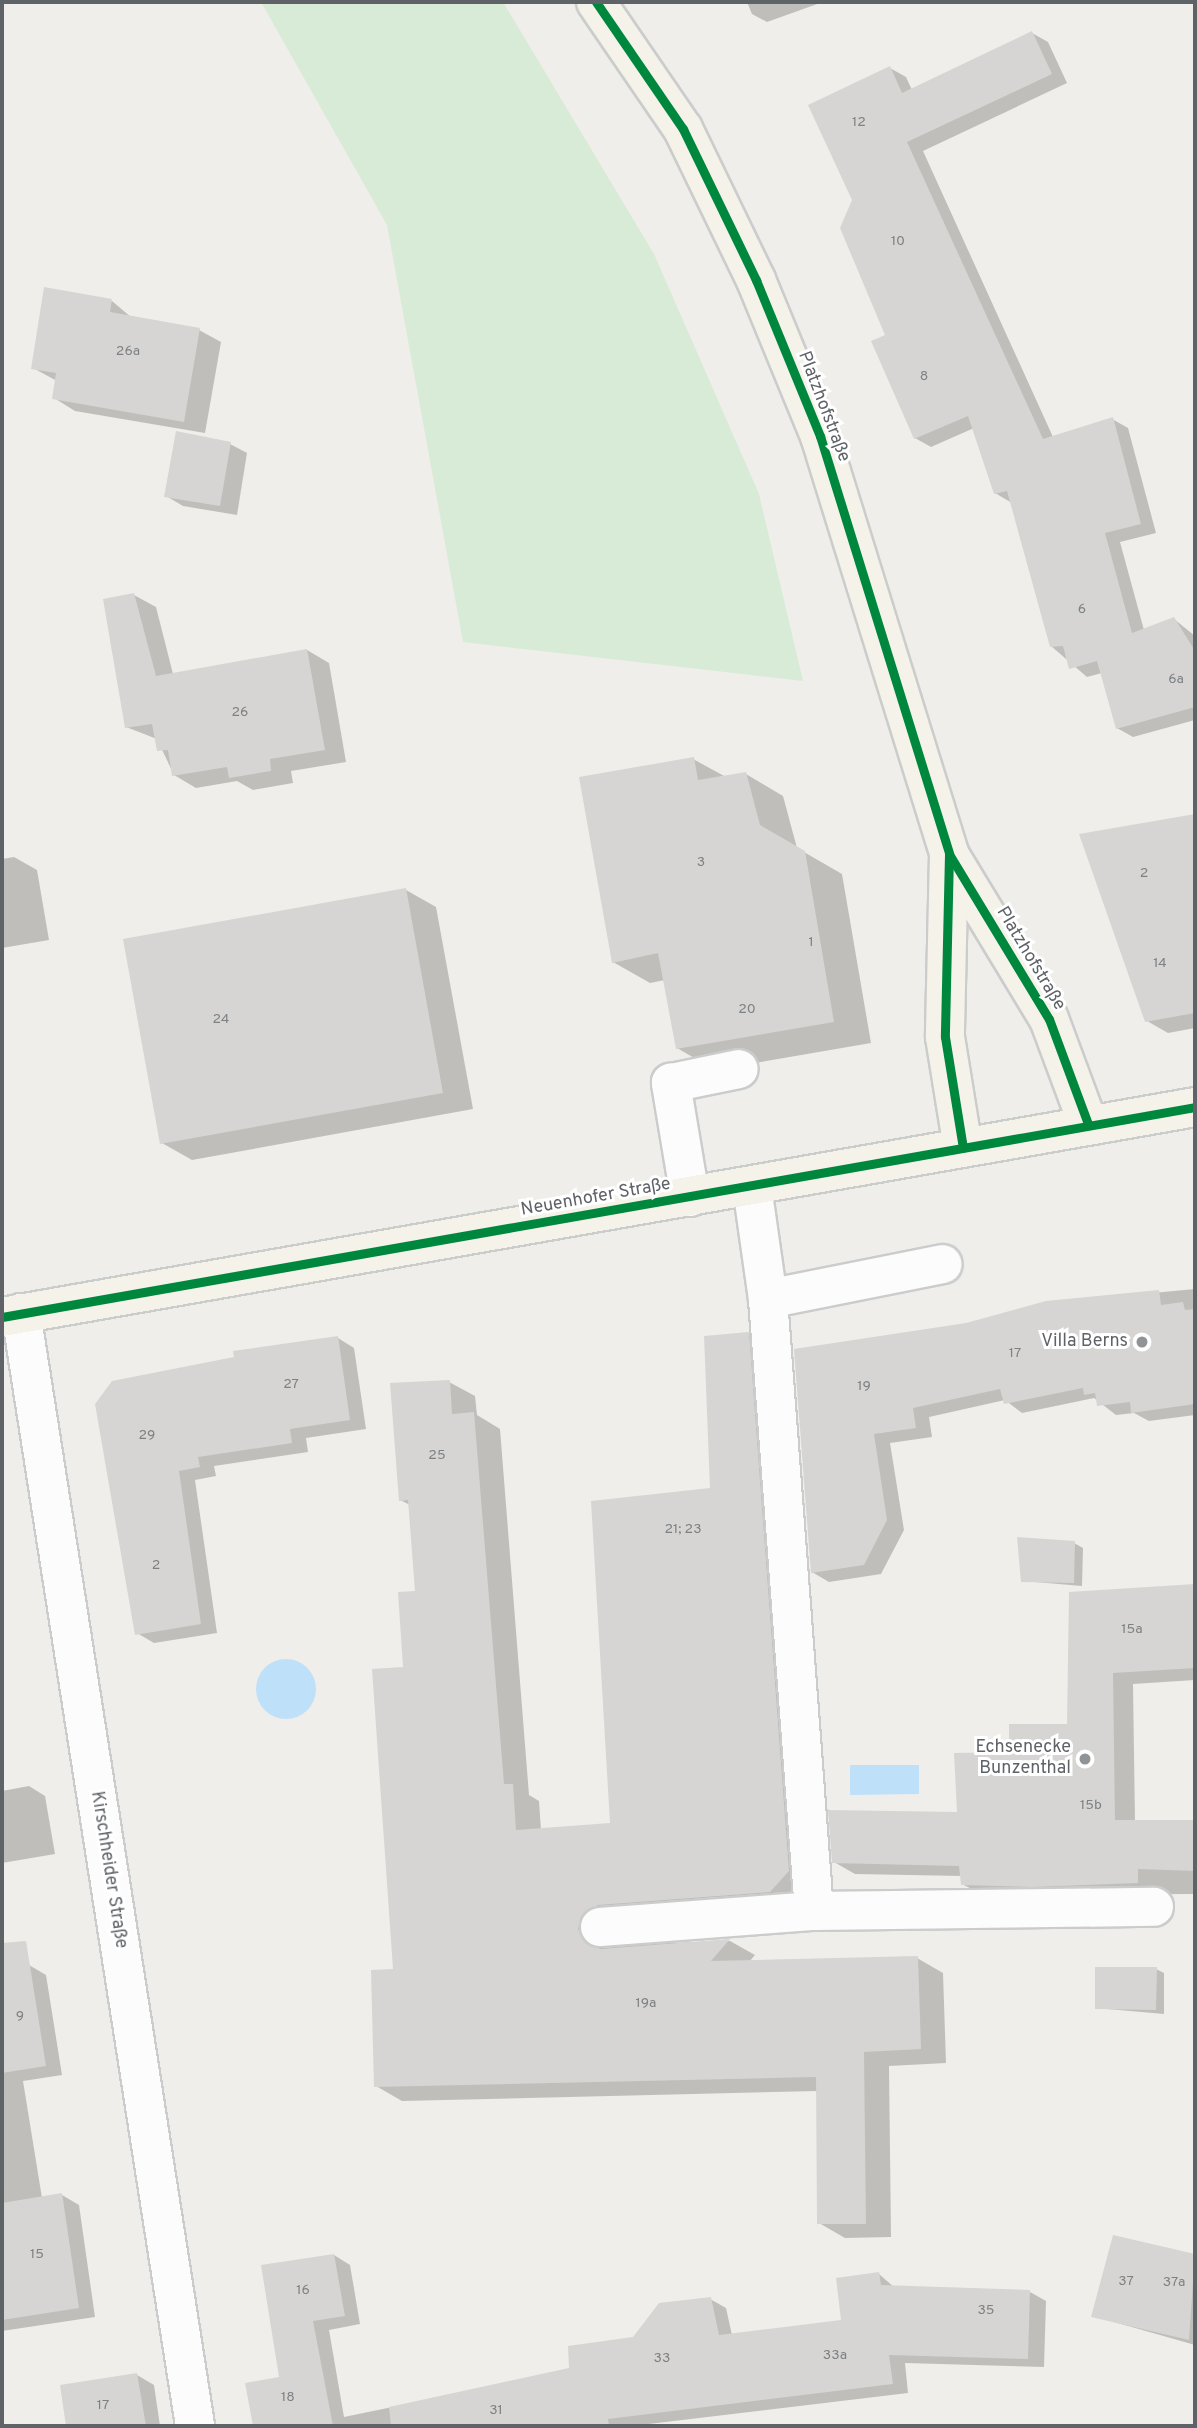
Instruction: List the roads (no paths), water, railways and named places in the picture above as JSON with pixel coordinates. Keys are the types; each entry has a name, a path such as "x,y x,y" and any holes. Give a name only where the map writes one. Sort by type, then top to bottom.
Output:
{"main road":[{"name":"Platzhofstraße","path":"596,2 683,129 756,280 820,436 949,854 1049,1019 1088,1124"},
{"name":"Platzhofstraße","path":"949,854 945,1037 962,1148"},
{"name":"Neuenhofer Straße","path":"11,1315 1195,1107"}],"street":[{"path":"690,1197 671,1083 739,1069"},
{"path":"752,1186 768,1299 814,1911"},
{"path":"768,1299 943,1264"},
{"name":"Kirschheider Straße","path":"11,1315 195,2426"},
{"path":"600,1927 814,1911 1154,1907"}],"water":[{"path":"286,1659 303,1664 311,1672 316,1689 311,1706 303,1714 286,1719 269,1714 261,1706 256,1689 261,1672 269,1664"},
{"path":"850,1765 919,1765 919,1794 850,1795"}],"place":[{"name":"Villa Berns","path":"1142,1342"},
{"name":"Echsenecke Bunzenthal","path":"1085,1759"}]}
